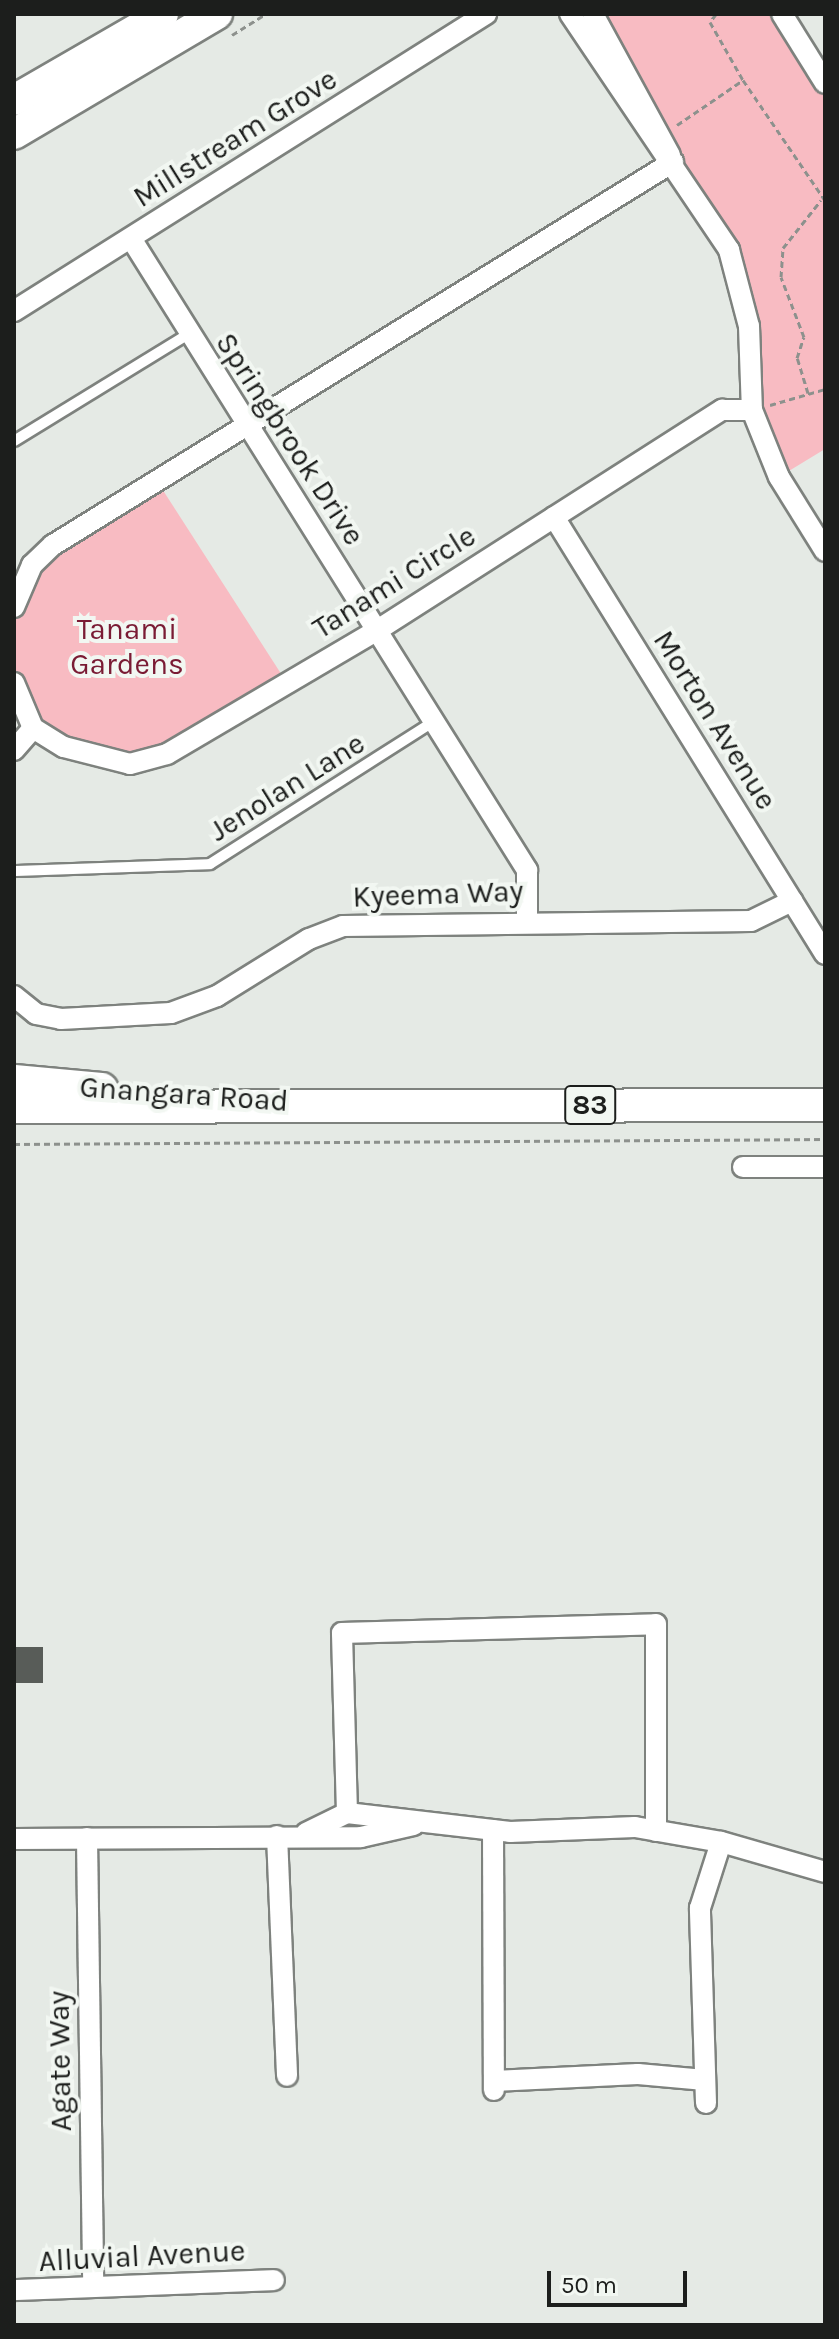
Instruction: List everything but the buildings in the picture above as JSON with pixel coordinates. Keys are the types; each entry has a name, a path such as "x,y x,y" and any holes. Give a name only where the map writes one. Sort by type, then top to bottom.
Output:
{"main road":[{"path":"14,100 163,14"},
{"path":"14,134 217,14"},
{"name":"Gnangara Road","path":"14,1081 355,1106"},
{"name":"Gnangara Road","path":"14,1107 825,1105"}],"street":[{"name":"Millstream Grove","path":"14,311 132,240 486,14"},
{"path":"570,14 647,137 673,162"},
{"path":"593,14 662,133 673,162 729,250 743,291 752,410 779,477 825,551"},
{"path":"782,14 825,83"},
{"path":"14,607 32,565 53,545 673,162"},
{"name":"Springbrook Drive","path":"132,240 187,335 527,870 527,921"},
{"name":"Tanami Circle","path":"33,728 98,760 143,761 167,754 376,631 722,410 752,410"},
{"name":"Morton Avenue","path":"554,517 825,954"},
{"path":"14,683 33,728 14,750"},
{"name":"Kyeema Way","path":"14,996 36,1014 61,1019 171,1013 217,996 309,939 343,926 527,921 751,921 792,901"},
{"path":"743,1167 825,1167"},
{"path":"347,1813 342,1633 656,1624 656,1831"},
{"path":"306,1833 347,1813 438,1820 493,1830 656,1831 721,1842 825,1872"},
{"path":"14,1839 277,1836 306,1833 361,1837 438,1820"},
{"path":"493,1830 494,2085 638,2074 705,2080"},
{"path":"277,1836 287,2076"},
{"name":"Agate Way","path":"87,1838 93,2284"},
{"path":"706,2103 700,1908 721,1842"},
{"name":"Alluvial Avenue","path":"14,2290 63,2292 93,2284 274,2280"}],"lane":[{"path":"14,441 187,335"},
{"name":"Jenolan Lane","path":"14,871 210,864 433,722"}],"path":[{"path":"716,14 710,22 743,80 823,200 783,248 781,277 804,337 797,358 808,393"},
{"path":"662,133 743,80"},
{"path":"752,410 825,389"},
{"path":"14,1144 825,1139"}],"green space":[{"path":"592,14 782,14 825,83 825,449 779,477 752,410 743,291"},
{"name":"Tanami Gardens","path":"157,481 287,683 130,764 33,728 14,683 14,607 32,565"}]}
